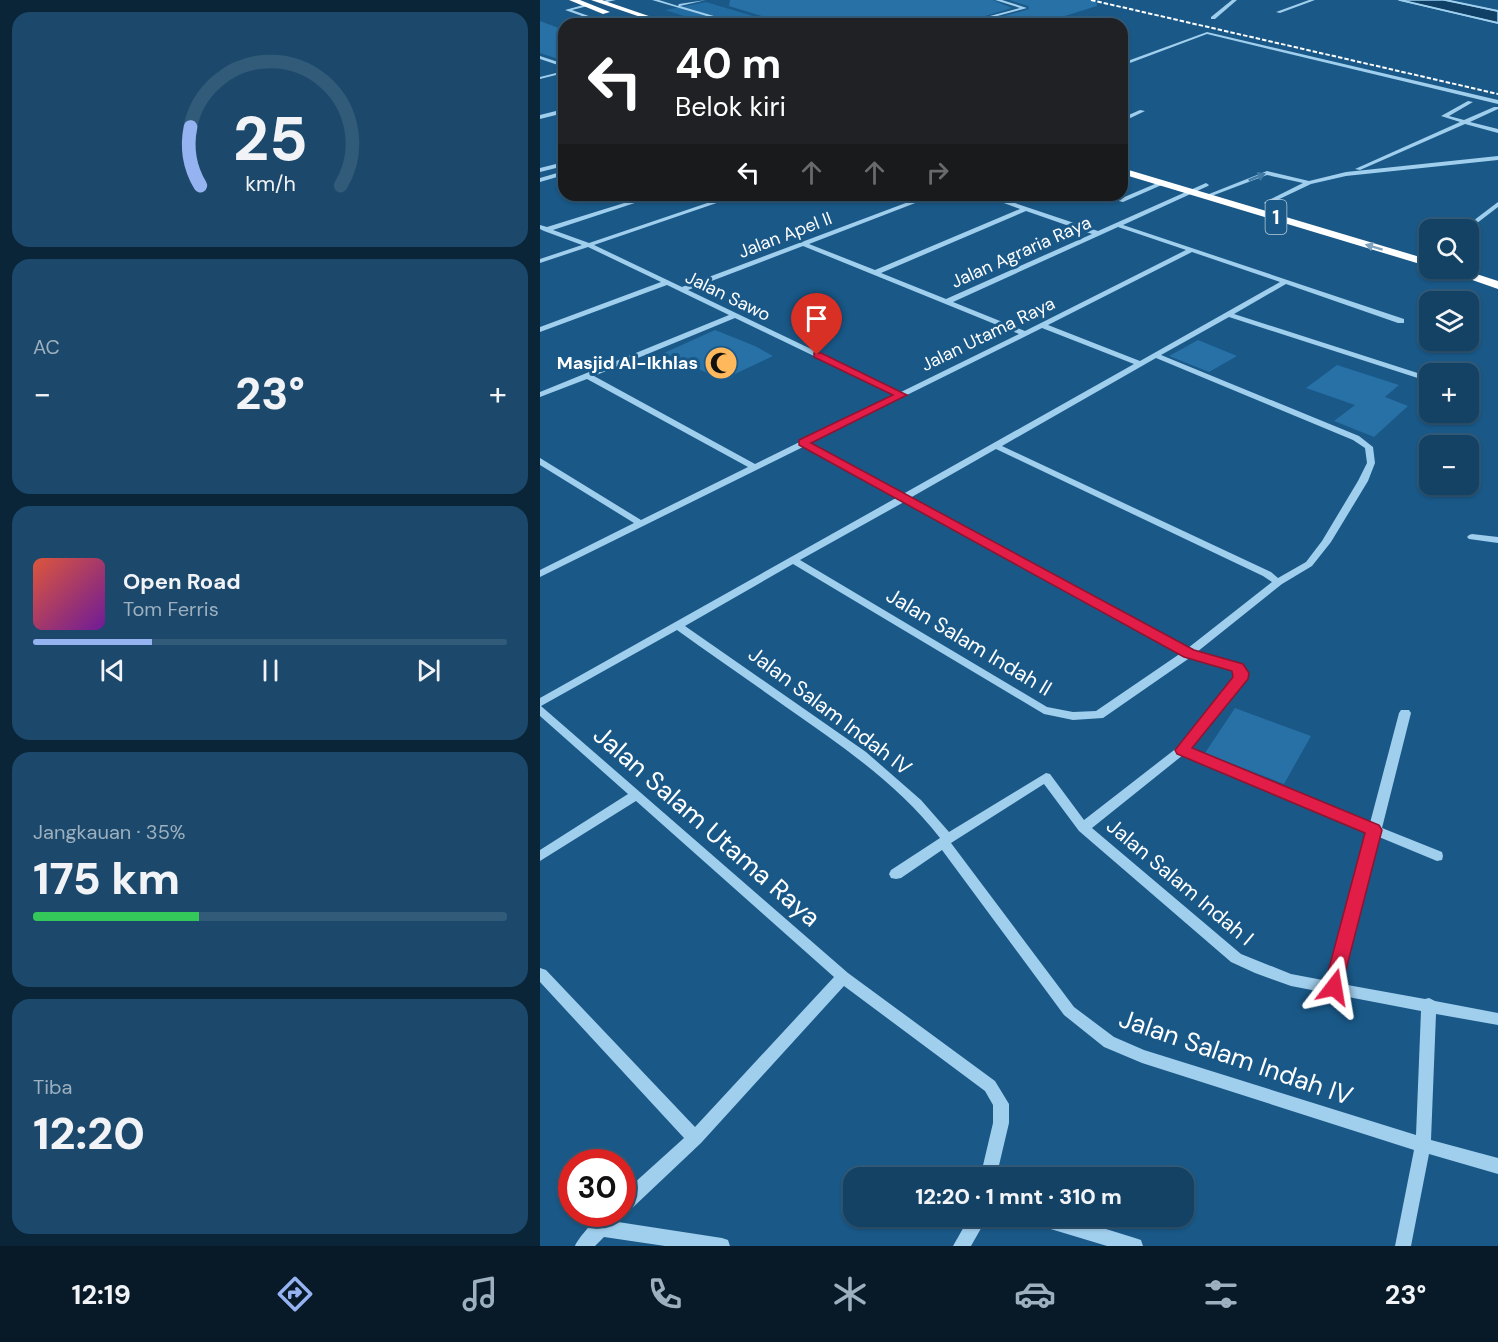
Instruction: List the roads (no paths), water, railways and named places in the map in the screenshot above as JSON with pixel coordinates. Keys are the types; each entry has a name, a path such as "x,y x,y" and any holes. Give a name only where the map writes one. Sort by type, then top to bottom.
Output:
{"highway":[{"path":"573,0 622,18"},
{"path":"587,5 599,1 650,18"},
{"name":"1","path":"1128,163 1419,260"},
{"name":"1","path":"1128,173 1191,192 1224,190 1419,249"},
{"path":"1479,266 1498,272"},
{"path":"1479,279 1498,285"}],"street":[{"path":"599,1 614,0"},
{"path":"654,0 720,18"},
{"path":"676,5 704,0"},
{"path":"986,18 1025,8 997,0"},
{"path":"1213,18 1234,0"},
{"path":"1278,12 1313,0"},
{"path":"1400,0 1498,23"},
{"path":"1444,0 1498,11"},
{"path":"587,5 567,10 591,18"},
{"path":"1128,63 1207,33 1497,105"},
{"path":"540,57 558,64"},
{"path":"540,78 558,74"},
{"path":"1470,102 1444,114 1446,118 1498,131"},
{"path":"1346,174 1464,123 1497,105"},
{"path":"1128,117 1142,111"},
{"path":"540,117 558,112"},
{"path":"1266,203 1309,183 1346,174 1498,158"},
{"path":"540,170 558,166"},
{"path":"1224,190 1267,172 1309,183"},
{"path":"540,180 558,174"},
{"path":"1128,198 1162,183"},
{"name":"Jalan Agraria Raya","path":"946,302 1191,192"},
{"path":"542,230 636,201"},
{"path":"540,261 719,201"},
{"name":"Jalan Apel II","path":"681,290 917,201"},
{"path":"1002,201 1099,234"},
{"path":"1478,219 1498,204"},
{"path":"874,273 1025,209"},
{"path":"1118,225 1401,321"},
{"name":"Jalan Sawo","path":"542,230 589,244 733,316 902,395"},
{"path":"804,244 1026,334"},
{"name":"Jalan Utama Raya","path":"540,574 753,466 1043,326 1191,250"},
{"path":"540,703 998,447 1285,282"},
{"path":"540,330 666,283"},
{"path":"1230,315 1419,376"},
{"path":"540,395 733,316"},
{"path":"1043,326 1142,364"},
{"name":"Jalan Salam Indah II","path":"795,561 1044,710 1057,715 1099,715 1189,653 1278,582 1309,564 1326,542 1371,464 1369,447 1356,438 1156,356"},
{"path":"588,376 753,466"},
{"name":"Jalan Salam Indah I","path":"802,443 1189,653 1238,667 1242,673 1240,679 1182,750 1083,828 1236,958 1291,980 1429,1004 1498,1019"},
{"path":"998,447 1267,574 1278,582"},
{"path":"540,461 640,523"},
{"path":"1472,537 1498,540"},
{"name":"Jalan Salam Indah IV","path":"678,626 855,751 934,819 945,841 1069,1011 1109,1042 1142,1056 1498,1166"},
{"name":"Jalan Salam Utama Raya","path":"540,710 843,977 990,1086 1001,1104 1001,1123 991,1167"},
{"path":"1334,987 1405,713"},
{"path":"1182,750 1437,856"},
{"path":"896,874 1046,777 1083,828"},
{"path":"540,856 636,795"},
{"path":"541,974 694,1138"},
{"path":"636,1193 694,1138 843,977"},
{"path":"1403,1246 1424,1145 1429,1004"},
{"path":"961,1246 973,1227"},
{"path":"1071,1227 1135,1246"},
{"path":"582,1246 599,1228 722,1246"}],"railway":[{"path":"1091,0 1498,94"}],"place":[{"name":"Masjid Al-Ikhlas","path":"721,363"}]}
